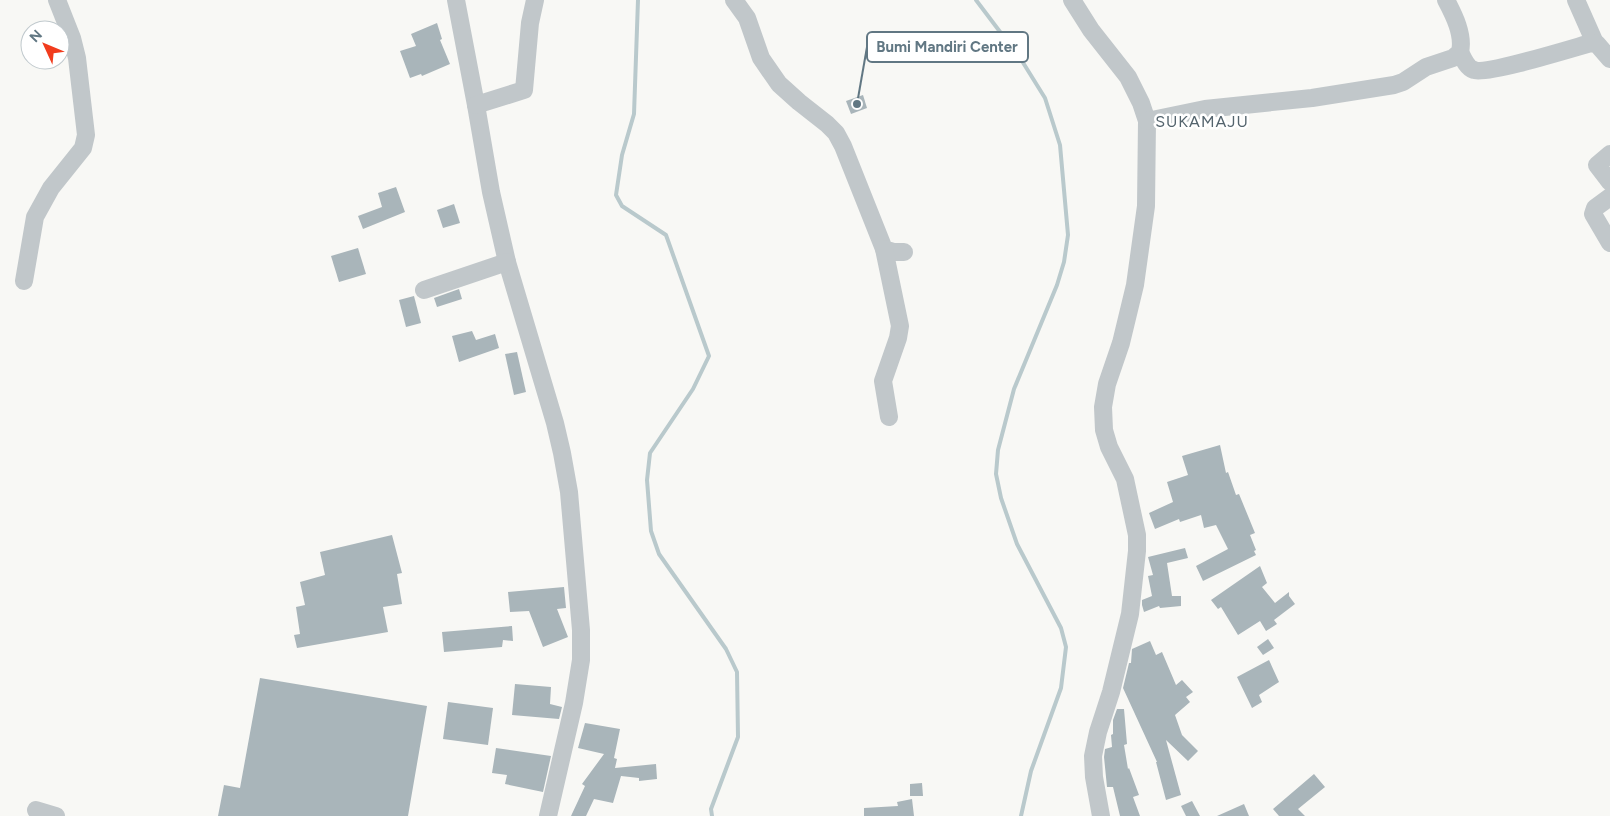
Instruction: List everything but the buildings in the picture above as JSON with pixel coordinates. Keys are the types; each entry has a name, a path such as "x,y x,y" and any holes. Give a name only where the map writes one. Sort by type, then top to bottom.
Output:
{"street":[{"path":"24,282 36,217 51,188 83,148 86,135 77,58 58,0"},
{"path":"456,0 485,164 507,262 562,452 569,492 581,630 581,652 579,679 548,816"},
{"path":"476,105 524,90 530,23 535,0"},
{"path":"734,0 747,18 761,58 779,84 836,133 884,249 900,326 898,338 883,381 889,417"},
{"path":"1072,0 1091,30 1128,78 1141,103 1147,121 1146,206 1136,285 1121,343 1107,384 1103,406 1104,430 1109,447 1125,479 1137,535 1137,551 1130,614 1093,756 1094,777 1101,816"},
{"path":"1446,0 1461,38 1460,52 1472,70 1488,70 1595,44"},
{"path":"1576,0 1595,44 1610,59"},
{"path":"1147,121 1205,109 1312,98 1394,84 1403,82 1426,68 1453,58 1460,52"},
{"path":"1610,154 1599,162 1598,165 1610,182"},
{"path":"1610,197 1596,208 1593,214 1610,243"},
{"path":"884,249 904,252"},
{"path":"424,290 507,262"},
{"path":"36,810 56,816"}],"waterway":[{"path":"638,0 634,114 622,155 616,195 622,206 666,235 709,356 693,389 650,453 647,480 651,531 659,554 726,649 737,672 738,737 711,809 712,816"},
{"path":"976,0 1022,61 1045,98 1060,145 1068,235 1064,262 1057,285 1014,389 998,450 996,474 1001,498 1017,544 1061,628 1066,647 1061,688 1031,771 1021,816"}],"place":[{"name":"Bumi Mandiri Center","path":"857,104"}],"district":[{"name":"SUKAMAJU","path":"1202,121"}]}
